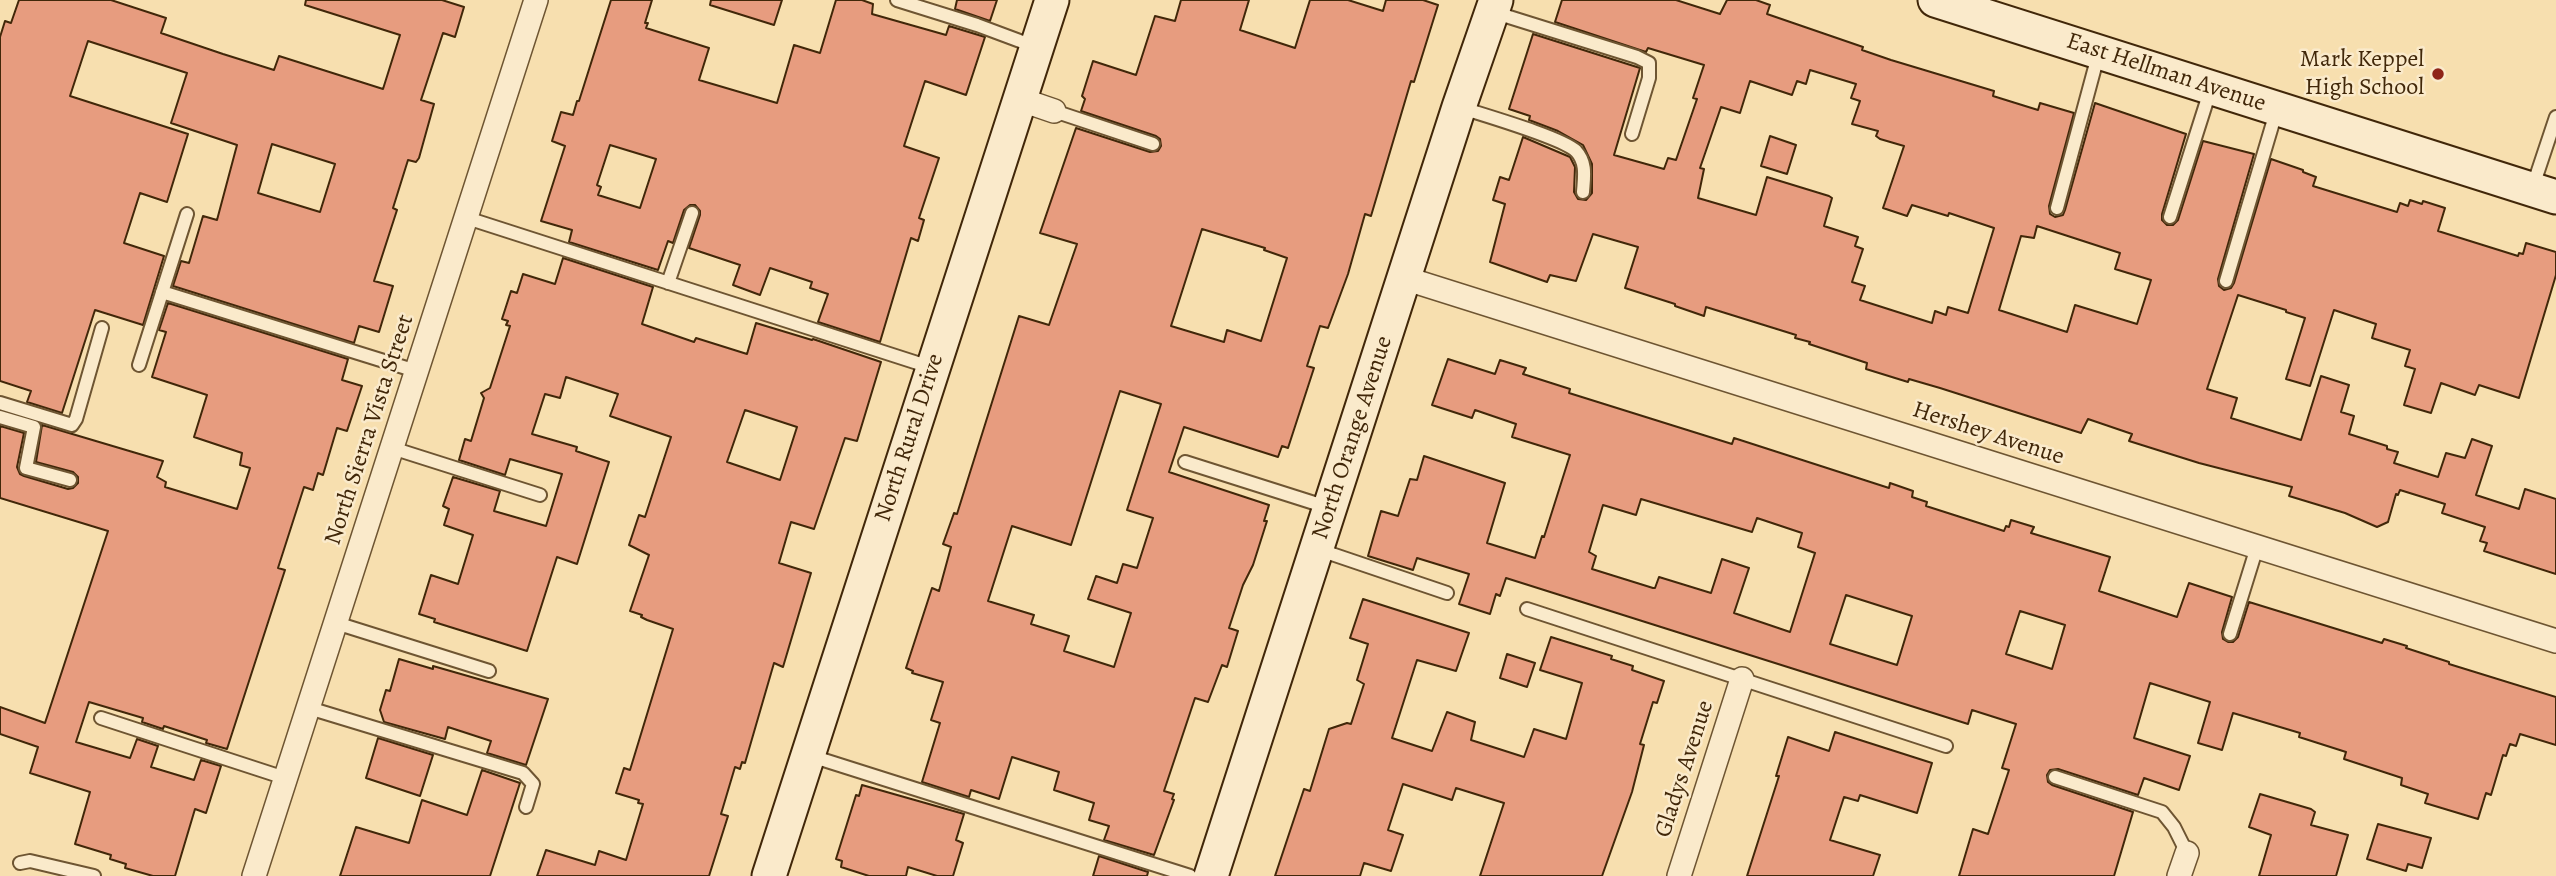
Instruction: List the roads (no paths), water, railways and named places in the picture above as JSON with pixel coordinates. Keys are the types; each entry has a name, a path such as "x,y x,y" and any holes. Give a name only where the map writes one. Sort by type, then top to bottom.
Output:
{"street":[{"name":"North Sierra Vista Street","path":"254,876 537,0"},
{"name":"North Rural Drive","path":"769,876 1052,0"},
{"name":"East Hellman Avenue","path":"1936,0 2544,193"},
{"name":"North Orange Avenue","path":"1211,876 1494,6"},
{"path":"1019,99 1054,111"},
{"name":"Hershey Avenue","path":"1404,278 2556,641"},
{"name":"Gladys Avenue","path":"1679,876 1742,679"},
{"path":"2179,876 2186,853"}],"lane":[{"path":"897,0 1036,47"},
{"path":"1494,6 1649,63 1648,78 1632,134"},
{"path":"2057,208 2099,52"},
{"path":"2170,217 2211,87"},
{"path":"1459,107 1560,141 1576,151 1586,169 1583,192"},
{"path":"2226,281 2277,108"},
{"path":"1054,111 1153,145"},
{"path":"2544,193 2556,117"},
{"path":"668,283 692,213"},
{"path":"139,365 187,214"},
{"path":"467,218 933,368"},
{"path":"162,292 416,371"},
{"path":"0,404 72,425 102,328"},
{"path":"0,416 34,427 26,468 70,480"},
{"path":"392,448 540,495"},
{"path":"1185,462 1330,508"},
{"path":"2230,634 2257,547"},
{"path":"1317,548 1447,593"},
{"path":"1527,609 1946,746"},
{"path":"336,623 489,671"},
{"path":"309,708 523,773 533,784 526,807"},
{"path":"101,718 285,778"},
{"path":"808,755 1190,876"},
{"path":"2055,777 2162,812 2174,827 2186,853"},
{"path":"20,863 30,861 94,876"}],"place":[{"name":"Mark Keppel High School","path":"2438,74"}]}
